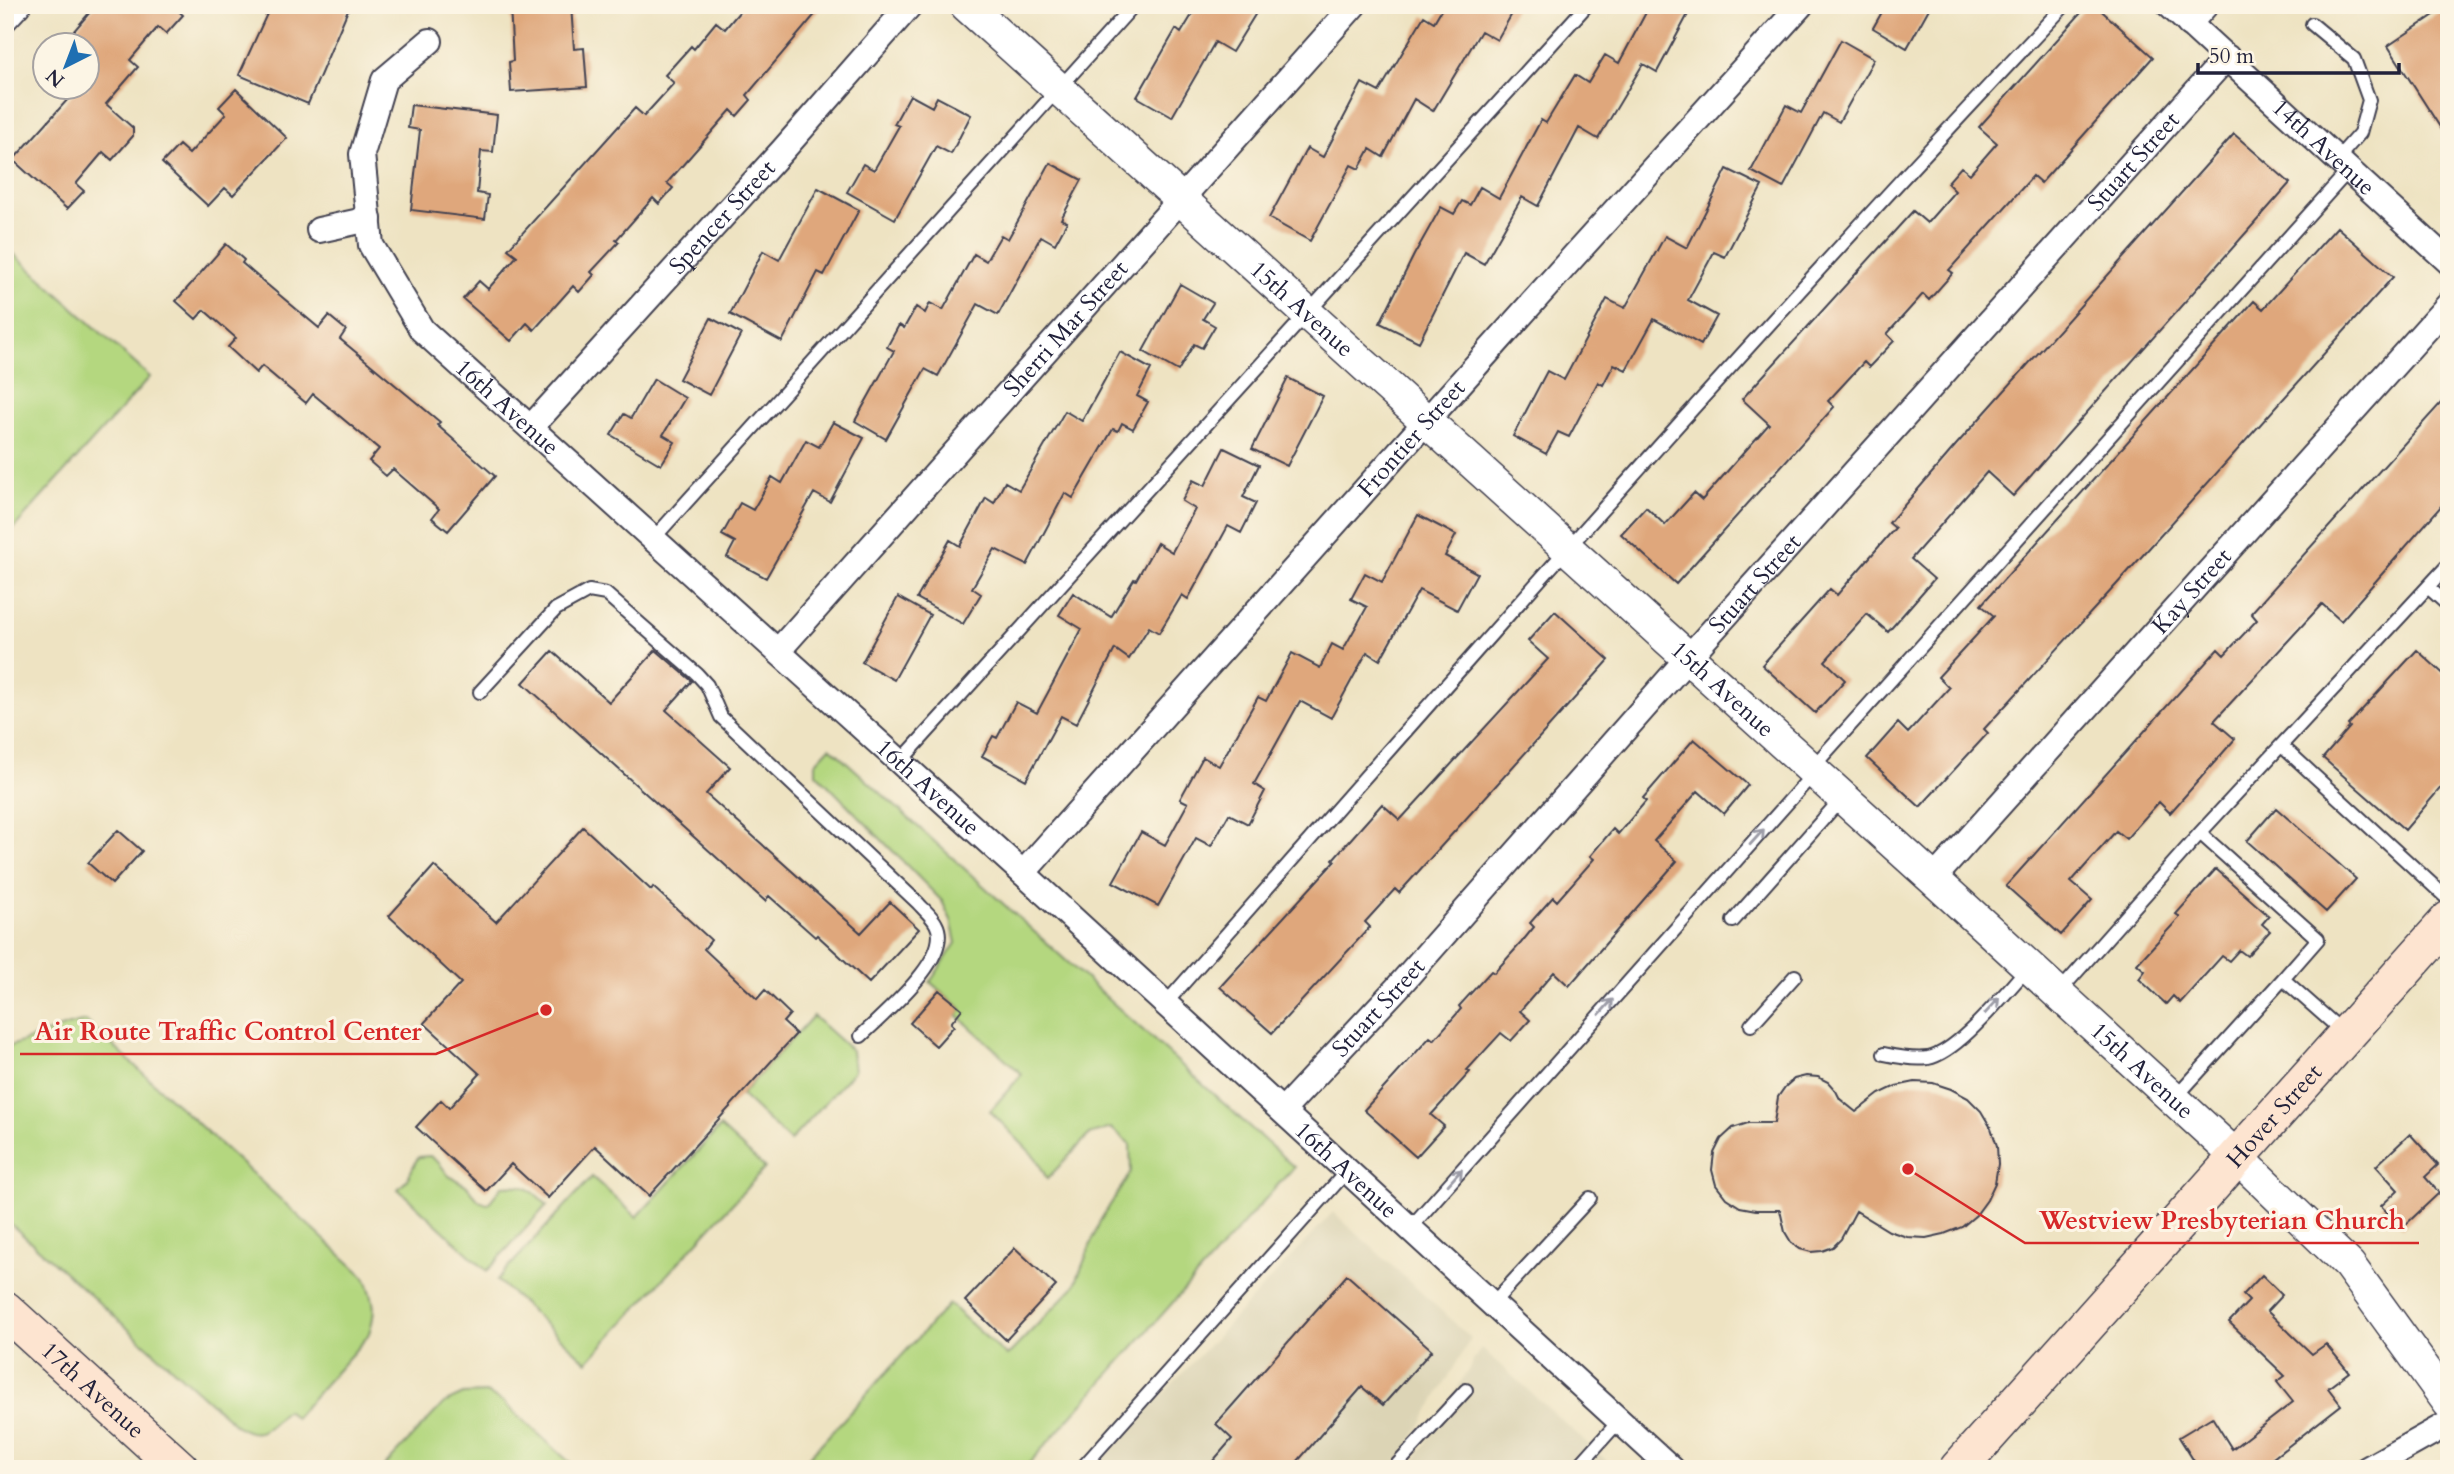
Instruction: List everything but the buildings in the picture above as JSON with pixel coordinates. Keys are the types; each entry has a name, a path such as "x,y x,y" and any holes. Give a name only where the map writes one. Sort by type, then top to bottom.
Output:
{"main road":[{"name":"Hover Street","path":"1958,1469 2449,920"},
{"name":"17th Avenue","path":"5,1310 180,1469"}],"street":[{"path":"5,19 18,5"},
{"name":"Spencer Street","path":"531,427 783,150 910,5"},
{"name":"15th Avenue","path":"966,5 1933,879 2236,1157 2349,1265 2449,1403"},
{"name":"Sherri Mar Street","path":"778,651 1354,5"},
{"name":"Frontier Street","path":"1023,873 1801,5"},
{"name":"14th Avenue","path":"2169,5 2198,14 2227,57 2449,261"},
{"name":"16th Avenue","path":"430,41 384,80 362,154 371,245 422,330 1166,1003 1672,1469"},
{"name":"Stuart Street","path":"1283,1111 1397,988 1687,659 2227,57"},
{"path":"319,230 369,219"},
{"name":"Kay Street","path":"1933,879 2449,304"},
{"path":"2367,1469 2449,1423"}],"lane":[{"path":"654,538 1134,5"},
{"path":"900,762 1587,5"},
{"path":"1166,1003 1566,549 1909,170 2066,5"},
{"path":"1409,1228 2343,164 2360,133 2369,100 2354,59 2312,24"},
{"path":"2058,993 2200,833 2449,564"},
{"path":"2428,587 2449,606"},
{"path":"480,692 556,609 589,590 606,594 697,674 710,691 721,717 918,903 937,925 939,943 932,960 917,980 861,1036"},
{"path":"2282,746 2449,900"},
{"path":"1733,921 1842,797"},
{"path":"2174,1100 2318,939 2200,833"},
{"path":"1884,1054 1905,1058 1929,1058 1954,1046 2029,967"},
{"path":"1751,1025 1796,976"},
{"path":"2283,979 2346,1034"},
{"path":"1081,1469 1347,1171"},
{"path":"1492,1304 1590,1198"},
{"path":"1393,1469 1466,1390"},
{"path":"1576,1469 1620,1420"}],"shaded area":[{"path":"1333,1212 1471,1338 1395,1469 1093,1469"},
{"path":"1481,1348 1616,1469 1410,1469"}],"green space":[{"path":"5,246 150,377 5,538"},
{"path":"830,747 1294,1167 1024,1469 798,1469 949,1304 1007,1356 1074,1287 1100,1221 1131,1172 1130,1144 1111,1128 1089,1135 1047,1179 1036,1158 990,1111 1022,1074 957,1015 962,1009 930,982 956,943 951,920 942,901 816,773 816,762"},
{"path":"813,1016 852,1051 854,1071 790,1141 741,1095"},
{"path":"86,1021 365,1277 374,1306 368,1336 295,1418 286,1410 264,1430 258,1432 245,1431 237,1426 5,1219 5,1048"},
{"path":"720,1127 765,1168 587,1362 497,1280 592,1177 637,1217"},
{"path":"430,1156 449,1176 466,1185 479,1201 488,1204 502,1186 517,1186 532,1191 547,1205 487,1271 398,1189 407,1180 418,1157"},
{"path":"486,1393 502,1401 577,1469 382,1469 444,1403 463,1394"}],"place":[{"name":"Air Route Traffic Control Center","path":"546,1010"},
{"name":"Westview Presbyterian Church","path":"1908,1169"}]}
